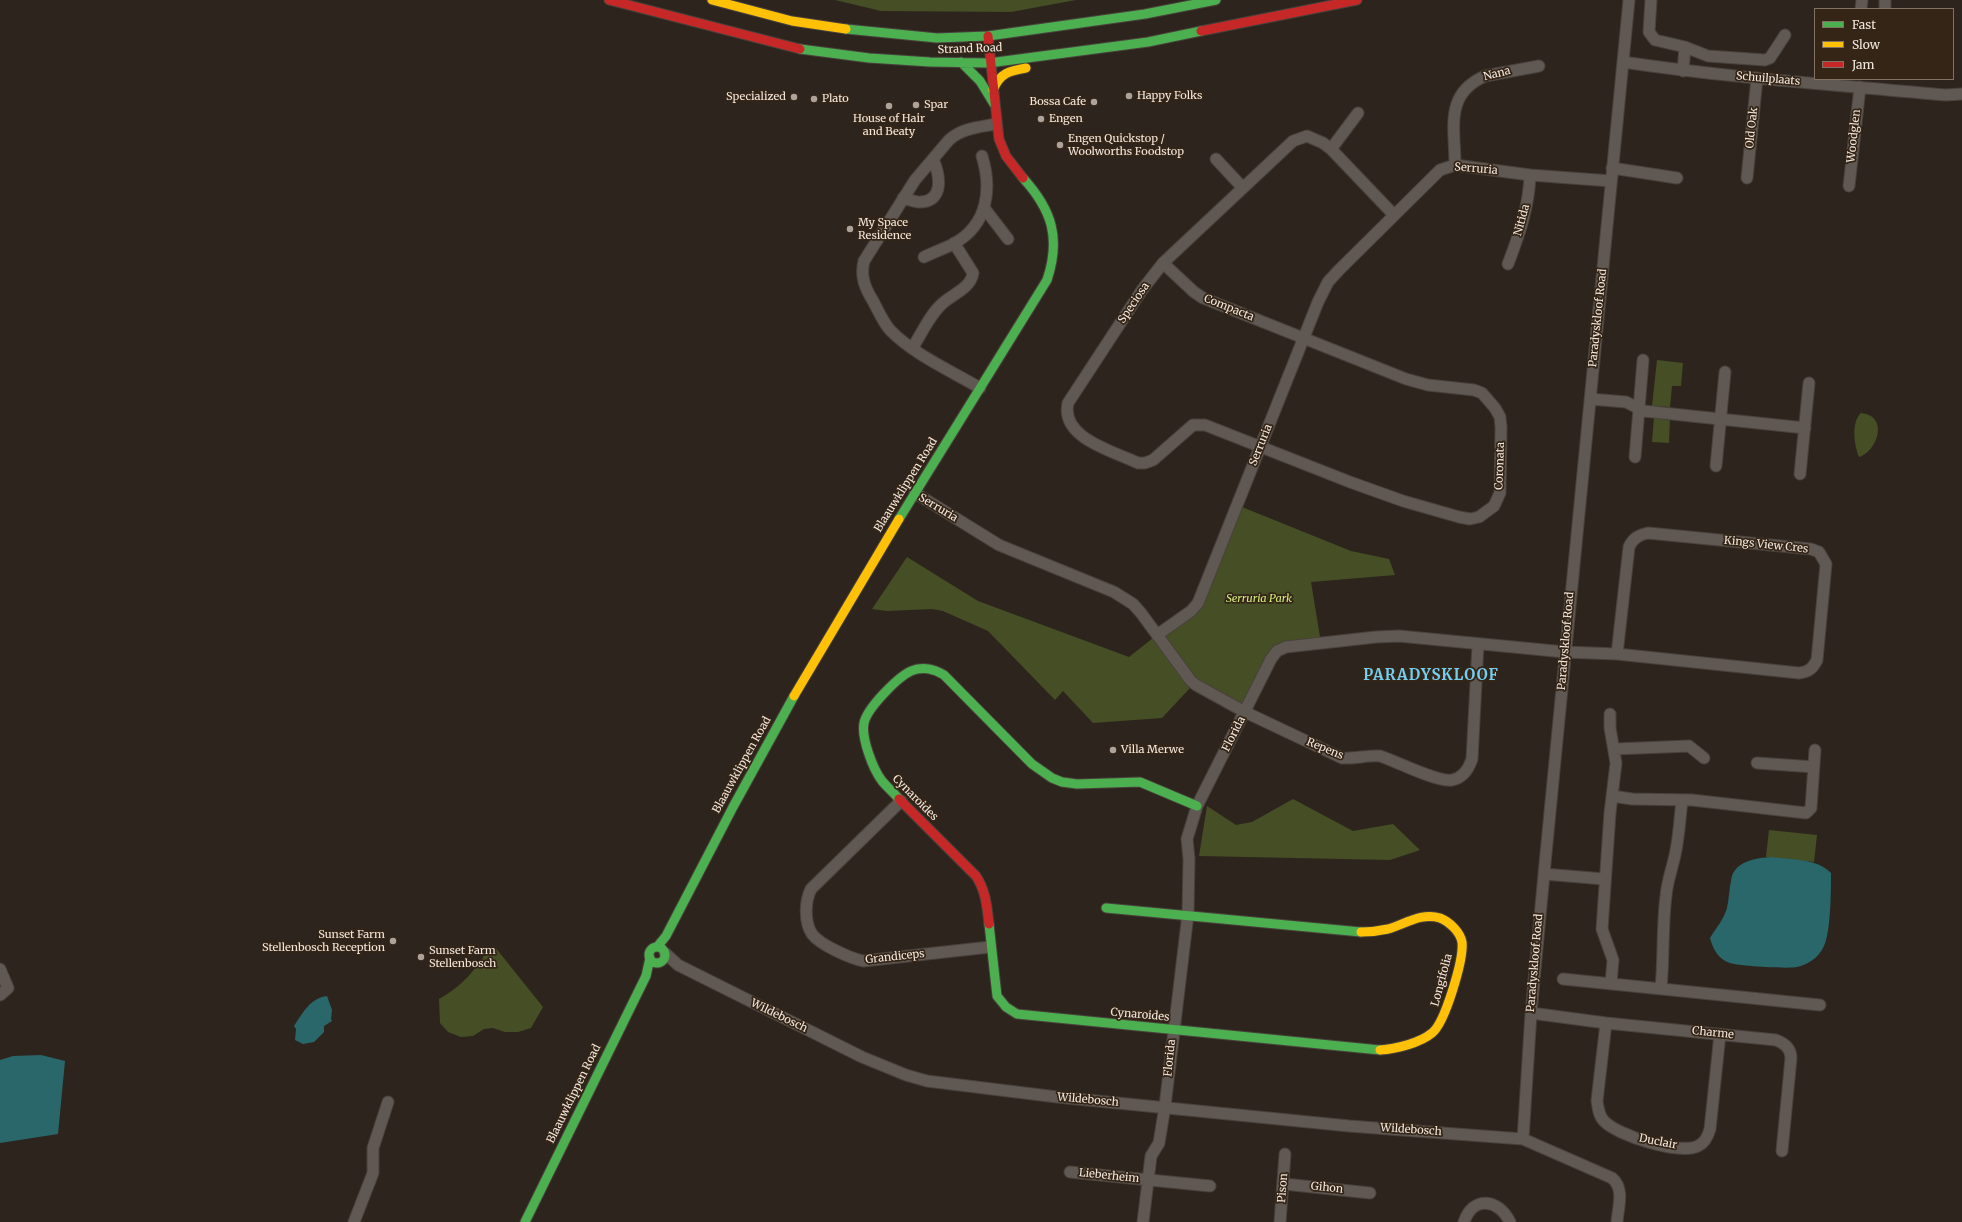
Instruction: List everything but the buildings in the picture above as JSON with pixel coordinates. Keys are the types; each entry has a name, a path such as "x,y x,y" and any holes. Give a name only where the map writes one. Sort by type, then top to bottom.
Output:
{"street":[{"name":"Strand Road","path":"609,0 739,35 802,50 876,59 989,63 1148,42 1357,0"},
{"name":"Strand Road","path":"712,0 792,21 873,33 937,38 988,36 1145,14 1216,0"},
{"name":"Paradyskloof Road","path":"1523,1139 1531,1013 1629,0"},
{"path":"1651,0 1649,32 1651,36 1659,42 1685,47 1708,56 1761,61 1770,58 1785,35"},
{"name":"Blaauwklippen Road","path":"524,1222 646,976 661,955 666,936 730,812 803,681 915,493 1047,280 1054,260 1054,233 1046,208 1039,197 1012,165 999,140 989,63 988,36"},
{"path":"1683,71 1685,47"},
{"path":"993,90 997,78 1008,71 1063,62 1083,51"},
{"path":"961,62 982,80 994,104"},
{"name":"Schuilplaats","path":"1623,62 1683,71 1756,78 1819,81 1860,87 1946,95 1962,94"},
{"name":"Nana","path":"1455,165 1455,105 1465,90 1477,79 1485,76 1539,66"},
{"name":"Old Oak","path":"1747,178 1756,78"},
{"name":"Woodglen","path":"1849,186 1860,87"},
{"path":"1331,149 1358,113"},
{"path":"980,388 913,347 889,328 866,290 862,273 864,261 915,180 955,134 996,124"},
{"name":"Speciosa","path":"1260,447 1200,424 1193,425 1153,460 1145,464 1138,463 1083,438 1068,420 1066,412 1068,403 1142,290 1163,263 1293,141 1307,136 1323,143 1331,149 1394,215"},
{"path":"924,257 954,244 972,229 985,209 988,184 982,156"},
{"path":"903,198 918,202 933,197 938,191 940,184 939,174 933,159"},
{"path":"1216,159 1243,188"},
{"name":"Serruria","path":"915,493 999,545 1114,592 1134,604 1157,635 1191,612 1198,603 1304,338 1328,282 1394,215 1440,170 1455,165 1530,175 1611,181"},
{"path":"1612,168 1677,178"},
{"name":"Nitida","path":"1508,264 1523,222 1530,190 1530,175"},
{"path":"985,209 1008,239"},
{"path":"913,347 939,307 967,286 972,277 973,273 954,244"},
{"name":"Compacta","path":"1163,263 1194,292 1203,298 1304,338"},
{"name":"Coronata","path":"1260,447 1403,501 1459,517 1470,519 1479,517 1486,513 1497,501 1500,493 1500,417 1492,404 1482,393 1465,388 1428,385 1406,379 1304,338"},
{"path":"1635,457 1643,360"},
{"path":"1716,466 1726,372"},
{"path":"1800,474 1810,383"},
{"path":"1590,399 1626,402 1639,409 1805,428"},
{"name":"Kings View Cres","path":"1565,652 1617,654 1806,672 1814,666 1817,660 1826,564 1824,558 1819,552 1811,549 1648,533 1640,534 1632,541 1629,547 1617,654"},
{"name":"Repens","path":"1157,635 1191,681 1245,712 1342,758 1351,759 1371,755 1380,756 1432,776 1451,781 1464,774 1470,767 1472,758 1478,645"},
{"name":"Florida","path":"1165,1106 1188,914 1189,859 1186,839 1196,806 1271,659 1277,651 1286,646 1399,636 1478,645 1565,652"},
{"name":"Cynaroides","path":"1174,1030 1027,1016 1011,1012 1004,1006 997,996 990,946 986,900 982,885 976,876 877,775 865,736 864,722 871,709 905,676 912,671 923,669 934,670 944,675 1032,764 1052,778 1062,782 1077,784 1140,782 1196,806"},
{"path":"1610,714 1610,728 1616,763 1604,879 1602,929 1613,960 1611,983"},
{"path":"1614,749 1689,746 1704,758"},
{"path":"1612,796 1632,799 1682,800 1806,814 1811,808 1815,750"},
{"path":"1757,763 1814,768"},
{"path":"1661,988 1663,954 1662,936 1666,896 1676,847 1682,800"},
{"name":"Grandiceps","path":"901,801 811,889 807,897 806,907 808,924 812,933 818,940 845,955 863,961 990,946"},
{"path":"1544,874 1604,879"},
{"name":"Longifolia","path":"1106,908 1188,914 1359,932 1373,932 1388,929 1423,916 1435,915 1444,919 1460,934 1462,949 1445,1013 1440,1024 1432,1033 1395,1048 1371,1050 1174,1030"},
{"name":"Blaauwklippen Road","path":"646,976 650,958 654,962 661,955"},
{"name":"Wildebosch","path":"661,955 678,965 862,1057 906,1075 955,1085 1057,1097 1165,1106 1349,1126 1523,1139"},
{"path":"0,969 8,988 0,995"},
{"path":"1563,978 1820,1005"},
{"name":"Charme","path":"1531,1013 1606,1023 1776,1040 1784,1043 1789,1049 1791,1058 1782,1151"},
{"name":"Duclair","path":"1606,1023 1597,1101 1599,1113 1603,1120 1609,1126 1650,1143 1691,1148 1704,1142 1710,1129 1720,1034"},
{"path":"354,1222 373,1173 373,1148 388,1102"},
{"name":"Lieberheim","path":"1143,1222 1147,1180 1152,1153 1159,1143 1165,1106"},
{"path":"1523,1139 1612,1178 1620,1189 1617,1222"},
{"name":"Pison","path":"1280,1222 1284,1184 1285,1154"},
{"name":"Lieberheim","path":"1070,1172 1210,1186"},
{"name":"Gihon","path":"1284,1184 1370,1193"},
{"path":"1464,1222 1470,1209 1476,1205 1487,1204 1498,1206 1504,1210 1510,1222"}],"green space":[{"path":"835,0 1076,0 1011,12 881,11"},
{"path":"1657,360 1683,363 1681,386 1672,386 1670,407 1652,406"},
{"path":"1861,413 1870,416 1875,420 1878,427 1878,434 1871,448 1859,457 1854,434 1856,422"},
{"path":"1654,417 1670,419 1669,443 1652,442"},
{"name":"Serruria Park","path":"1237,505 1351,551 1389,559 1395,575 1311,582 1321,643 1277,651 1245,712 1196,685 1157,635 1191,611"},
{"path":"907,557 978,601 1129,657 1153,638 1190,688 1162,718 1093,723 1063,691 1055,700 988,631 943,611 932,609 887,611 872,609"},
{"path":"1293,799 1353,831 1393,824 1420,850 1390,860 1199,856 1207,806 1236,825 1252,822"},
{"path":"1769,830 1817,835 1814,862 1766,857"},
{"path":"490,947 495,947 543,1007 531,1028 518,1032 505,1032 493,1028 484,1029 473,1036 461,1037 448,1032 440,1023 439,999 456,988 468,976"}],"water":[{"path":"1772,857 1811,862 1825,868 1831,873 1830,912 1826,942 1821,952 1815,958 1805,965 1797,967 1763,967 1730,963 1719,956 1710,938 1726,912 1733,874 1736,869 1746,862 1759,858"},
{"path":"327,996 332,1010 332,1021 324,1026 324,1032 314,1042 303,1044 295,1040 296,1029 294,1026 304,1011 311,1003 321,997"},
{"path":"41,1055 65,1061 58,1134 0,1143 0,1060 13,1056"}],"traffic: fast":[{"path":"846,29 937,38 988,36 1145,14 1216,0"},
{"path":"800,49 869,58 930,62 989,63 1148,42 1201,31"},
{"path":"961,62 980,81 994,104"},
{"path":"899,519 1047,280 1053,251 1051,225 1041,202 1023,178"},
{"path":"899,799 882,781 875,769 868,753 864,737 864,723 871,709 891,686 905,674 915,669 924,668 937,671 944,675 1032,764 1052,778 1062,782 1077,784 1140,782 1197,806"},
{"path":"657,947 666,936 733,807 794,696"},
{"path":"1106,908 1361,932"},
{"path":"989,924 997,996 1006,1007 1017,1014 1380,1050"},
{"path":"657,947 663,949 665,955 663,961 657,963 651,961 649,955 651,949 657,947"},
{"path":"525,1222 646,976 650,958"}],"traffic: slow":[{"path":"712,0 792,21 846,29"},
{"path":"993,90 1002,76 1015,70 1026,68"},
{"path":"794,696 899,519"},
{"path":"1361,932 1388,929 1414,919 1427,916 1440,918 1451,925 1457,931 1462,942 1460,962 1453,990 1437,1027 1427,1037 1414,1043 1380,1050"}],"traffic: jam":[{"path":"609,0 800,49"},
{"path":"1201,31 1357,0"},
{"path":"988,36 999,139 1006,156 1023,178"},
{"path":"899,799 976,876 984,893 989,924"}],"place":[{"name":"Happy Folks","path":"1129,96"},
{"name":"Specialized","path":"794,97"},
{"name":"Plato","path":"814,99"},
{"name":"Bossa Cafe","path":"1094,102"},
{"name":"Spar","path":"916,105"},
{"name":"House of Hair and Beaty","path":"889,106"},
{"name":"Engen","path":"1041,119"},
{"name":"Engen Quickstop / Woolworths Foodstop","path":"1060,145"},
{"name":"My Space Residence","path":"850,229"},
{"name":"Villa Merwe","path":"1113,750"},
{"name":"Sunset Farm Stellenbosch Reception","path":"393,941"},
{"name":"Sunset Farm Stellenbosch","path":"421,957"}],"district":[{"name":"PARADYSKLOOF","path":"1431,676"}]}
